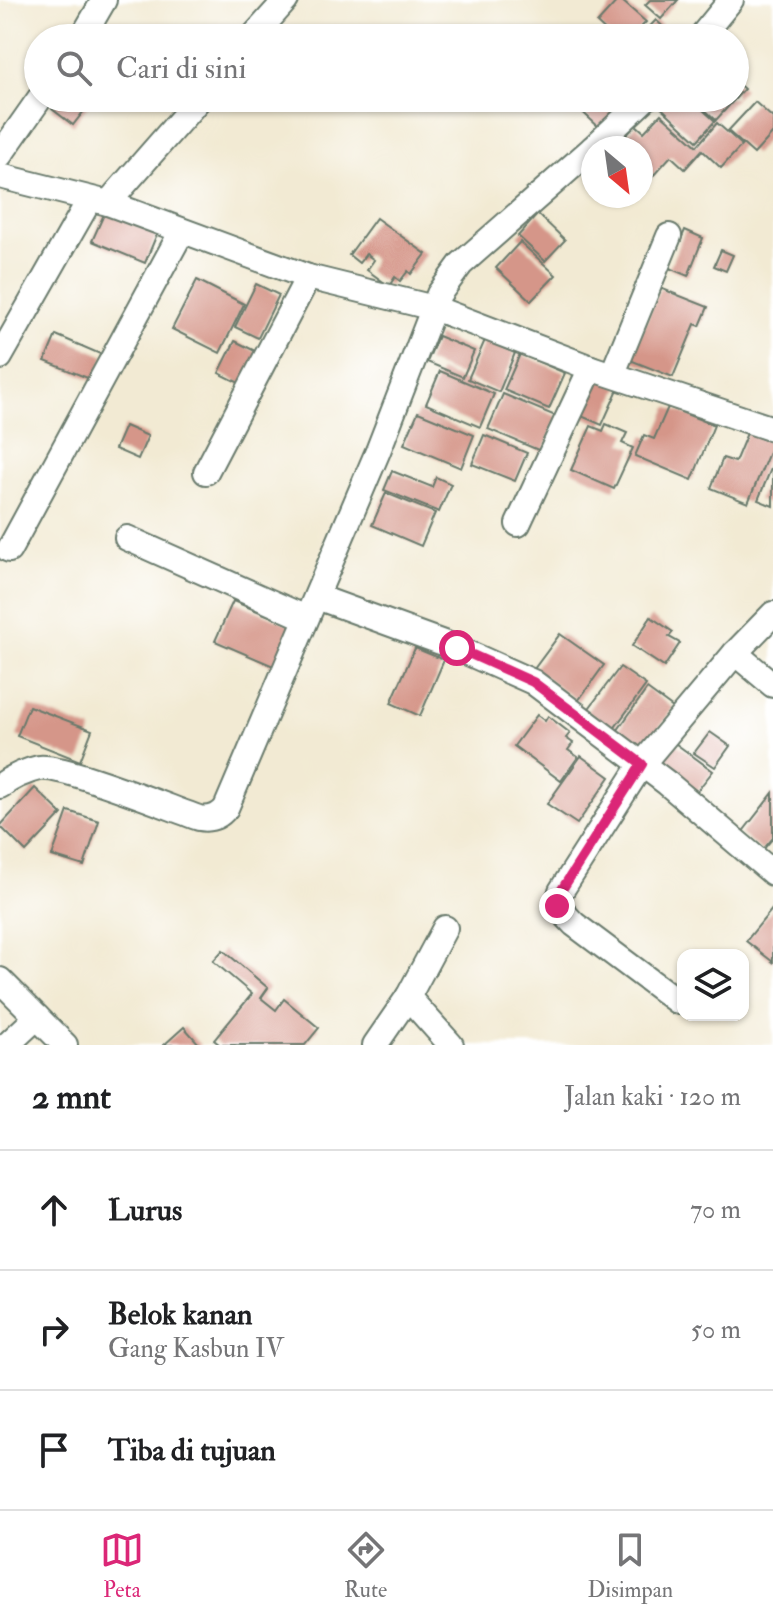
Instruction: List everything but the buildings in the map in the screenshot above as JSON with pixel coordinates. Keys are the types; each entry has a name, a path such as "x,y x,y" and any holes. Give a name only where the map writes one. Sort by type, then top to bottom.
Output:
{"street":[{"path":"90,24 104,0"},
{"path":"265,24 286,0"},
{"path":"711,24 731,0"},
{"path":"0,155 30,112"},
{"path":"0,357 99,201 186,112"},
{"path":"606,136 631,112"},
{"path":"0,786 42,767 81,776 199,818 218,816 226,808 448,280 461,264 581,159"},
{"path":"0,176 99,201 308,277 434,308 602,371 773,429"},
{"path":"9,550 182,231"},
{"path":"518,524 602,371 669,236"},
{"path":"206,472 308,277"},
{"path":"127,538 312,608 457,648 513,672 547,692 642,764 773,873"},
{"path":"677,1001 574,924 557,906 561,891 642,764 735,653 773,614"},
{"path":"735,653 773,685"},
{"path":"375,1045 408,997 445,928"},
{"path":"0,980 65,1045"},
{"path":"408,997 451,1045"},
{"path":"7,1045 37,1017"}],"route":[{"path":"457,648 533,682 642,764 561,891 557,906"}]}
